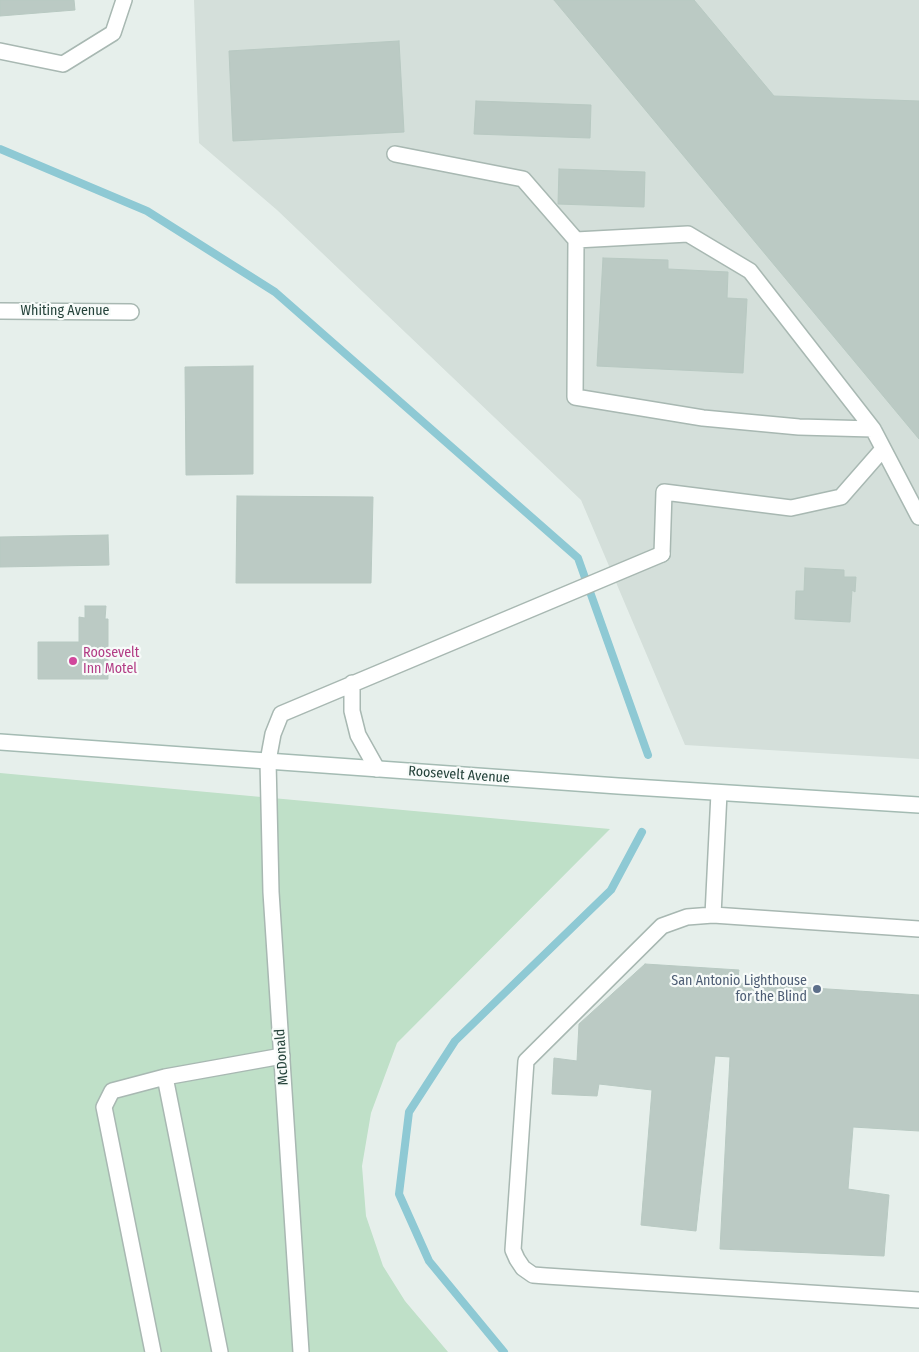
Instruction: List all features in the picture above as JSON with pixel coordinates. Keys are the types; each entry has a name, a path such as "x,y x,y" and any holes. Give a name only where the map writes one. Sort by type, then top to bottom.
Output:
{"street":[{"path":"0,51 63,64 113,33 124,0"},
{"path":"395,154 523,179 576,240 575,398 703,418 799,427 873,429"},
{"path":"576,240 688,234 750,271 873,429 919,517"},
{"name":"Whiting Avenue","path":"0,311 131,312"},
{"path":"377,769 358,735 352,711 352,683 662,554 664,492 791,508 841,497 883,449"},
{"name":"McDonald","path":"301,1352 271,892 268,761 273,734 280,714 352,683"},
{"name":"Roosevelt Avenue","path":"0,742 719,793 919,805"},
{"path":"713,915 719,793"},
{"path":"919,928 713,915 687,916 662,926 526,1061 513,1250 523,1268 533,1275 919,1300"},
{"path":"154,1352 104,1107 112,1091 164,1077 282,1056"},
{"path":"164,1077 220,1352"}],"shaded area":[{"path":"194,0 919,0 919,759 685,745 581,500 277,210 199,143"}],"green space":[{"path":"0,773 610,829 397,1043 371,1113 362,1166 366,1216 383,1266 405,1301 448,1352 0,1352"}],"building":[{"path":"0,0 74,0 75,10 0,16"},
{"path":"554,0 694,0 774,96 919,101 919,439"},
{"path":"399,41 404,132 233,141 229,51"},
{"path":"476,101 591,105 590,138 474,134"},
{"path":"559,169 645,172 644,207 558,204"},
{"path":"603,258 668,260 668,269 728,272 727,298 747,299 743,373 597,366"},
{"path":"253,366 253,474 186,475 185,367"},
{"path":"237,496 373,497 371,583 236,583"},
{"path":"108,535 109,565 0,567 0,537"},
{"path":"805,568 844,570 844,577 856,577 855,592 852,590 850,622 795,619 796,591 804,591"},
{"name":"Roosevelt Inn Motel","path":"85,606 106,606 105,619 108,619 108,679 38,679 38,642 79,642 79,617 85,618"},
{"path":"645,964 739,970 737,983 919,995 919,1131 853,1127 848,1189 889,1195 884,1256 720,1249 730,1057 715,1056 696,1231 641,1225 652,1090 599,1084 597,1096 552,1094 554,1058 577,1061 579,1024"}],"waterway":[{"path":"0,149 147,211 275,292 578,558 648,755"},
{"path":"504,1352 429,1261 399,1194 409,1112 455,1041 611,890 642,832"}],"place":[{"name":"Roosevelt Inn Motel","path":"73,661"},
{"name":"San Antonio Lighthouse for the Blind","path":"817,989"}]}
